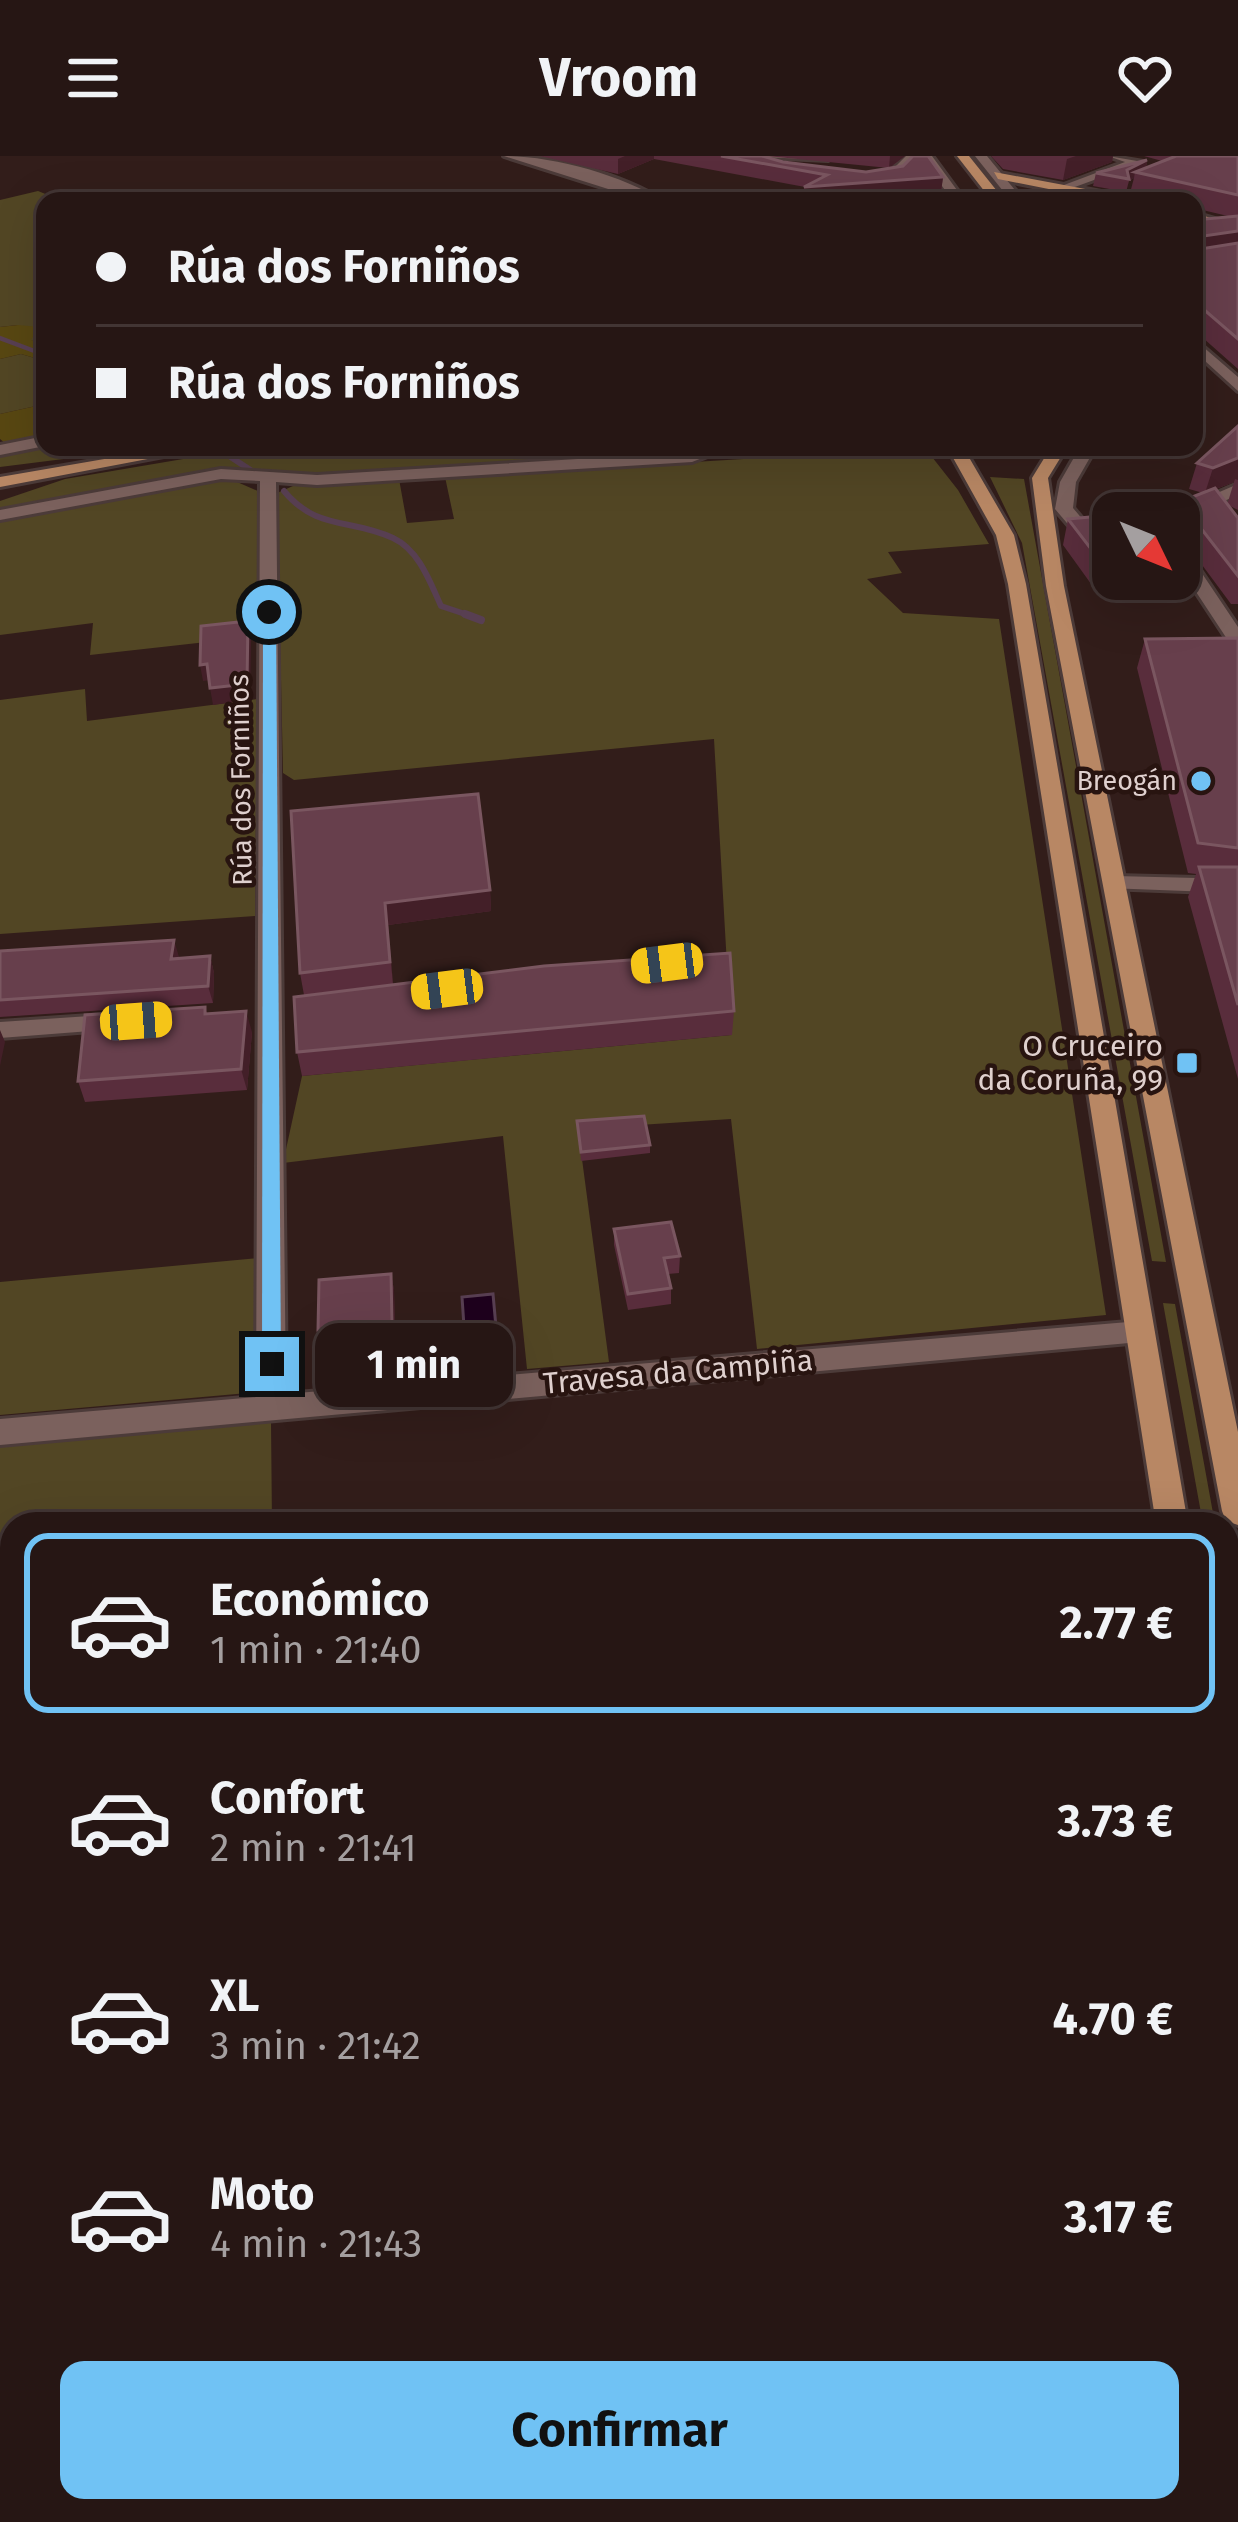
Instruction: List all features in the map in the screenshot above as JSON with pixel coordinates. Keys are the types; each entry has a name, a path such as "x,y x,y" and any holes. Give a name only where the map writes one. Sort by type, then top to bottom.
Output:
{"main road":[{"path":"944,156 971,192"},
{"path":"964,156 992,192"},
{"path":"998,175 1096,192"},
{"path":"1042,192 1068,188"},
{"path":"1203,219 1234,226"},
{"path":"0,478 146,456"},
{"path":"960,456 1005,535 1017,584 1170,1512"},
{"path":"1053,456 1040,478 1055,586 1238,1511"},
{"path":"0,493 59,470"}],"street":[{"path":"510,156 634,192"},
{"path":"727,156 811,172"},
{"path":"746,156 828,156"},
{"path":"850,166 893,176 913,156"},
{"path":"926,156 952,192"},
{"path":"981,156 1012,192"},
{"path":"1114,156 1155,166"},
{"path":"1068,188 1137,162"},
{"path":"850,166 878,189"},
{"path":"1203,353 1238,386"},
{"path":"0,450 36,443"},
{"path":"0,515 221,474 356,478 638,456"},
{"path":"1083,456 1068,482 1065,512 1078,526 1092,528"},
{"name":"Rúa dos Forniños","path":"268,476 272,1408"},
{"path":"1200,505 1238,489"},
{"path":"1200,584 1238,641"},
{"path":"1115,883 1238,886"},
{"path":"0,1030 136,1021"},
{"name":"Travesa da Campiña","path":"0,1432 1140,1333"}],"shaded area":[{"path":"38,191 40,192 36,192 36,341 29,340 18,325 0,327 0,200"},
{"path":"0,327 36,327 31,340 36,341 36,358 21,354 0,359"},
{"path":"21,354 36,358 36,406 0,414 0,359"},
{"path":"36,406 36,436 6,444 0,439 0,414"},
{"path":"36,447 36,456 87,456 0,467 0,454"},
{"path":"201,456 622,459 308,476 235,469 0,508 0,501 65,479"},
{"path":"793,456 931,456 958,490 989,544 888,552 902,573 867,579 903,613 999,619 1106,1315 757,1349 731,1119 578,1129 609,1362 527,1369 503,1136 283,1163 302,1076 731,1035 714,739 294,780 283,773 277,493 293,486 399,479 407,523 454,519 445,477"},
{"path":"990,477 1024,479 1166,1262 1152,1261 1022,543"},
{"path":"228,478 258,491 260,636 90,655 93,623 0,635 0,522 160,487"},
{"path":"85,689 87,721 257,699 255,916 0,934 0,700"},
{"path":"258,1258 259,1392 0,1415 0,1282"},
{"path":"493,1294 497,1338 465,1341 462,1297"},
{"path":"1163,1303 1175,1304 1213,1512 1201,1512"},
{"path":"271,1422 272,1512 0,1512 0,1447"}],"building":[{"path":"721,156 762,156 866,172 903,166 913,156 928,156 943,177 804,187 827,175"},
{"path":"1176,156 1238,156 1238,195 1135,172"},
{"path":"1147,160 1127,170 1129,179 1096,173"},
{"path":"1238,216 1238,231 1203,236 1203,219"},
{"path":"1238,243 1238,339 1203,309 1203,249"},
{"path":"1238,426 1238,458 1213,468 1197,463"},
{"path":"1215,488 1238,518 1238,576 1200,527 1200,494"},
{"path":"1092,517 1092,550 1068,519"},
{"path":"248,621 247,684 210,688 207,664 200,665 201,626"},
{"name":"Breogán","path":"1238,638 1238,848 1198,843 1145,639"},
{"path":"478,794 490,890 385,903 390,962 300,973 291,811"},
{"path":"1199,867 1238,867 1238,1005"},
{"path":"174,940 171,959 210,956 208,986 0,1000 0,951"},
{"path":"730,953 734,1011 297,1052 294,997 544,966"},
{"path":"205,1007 205,1014 246,1011 241,1069 78,1081 85,1015"},
{"path":"644,1116 650,1145 581,1152 577,1121"},
{"path":"671,1222 680,1256 664,1258 671,1288 628,1294 614,1229"},
{"path":"391,1274 392,1323 318,1330 319,1280"}],"waterway":[{"path":"0,338 36,352"},
{"path":"229,456 252,471"},
{"path":"284,491 296,504 322,518 402,543 423,568 441,606 465,614"},
{"path":"465,614 474,617"},
{"path":"465,614 481,620"}],"place":[{"name":"Breogán","path":"1201,781"},
{"name":"O Cruceiro da Coruña, 99","path":"1187,1063"}],"route":[{"path":"269,612 272,1364"}]}
